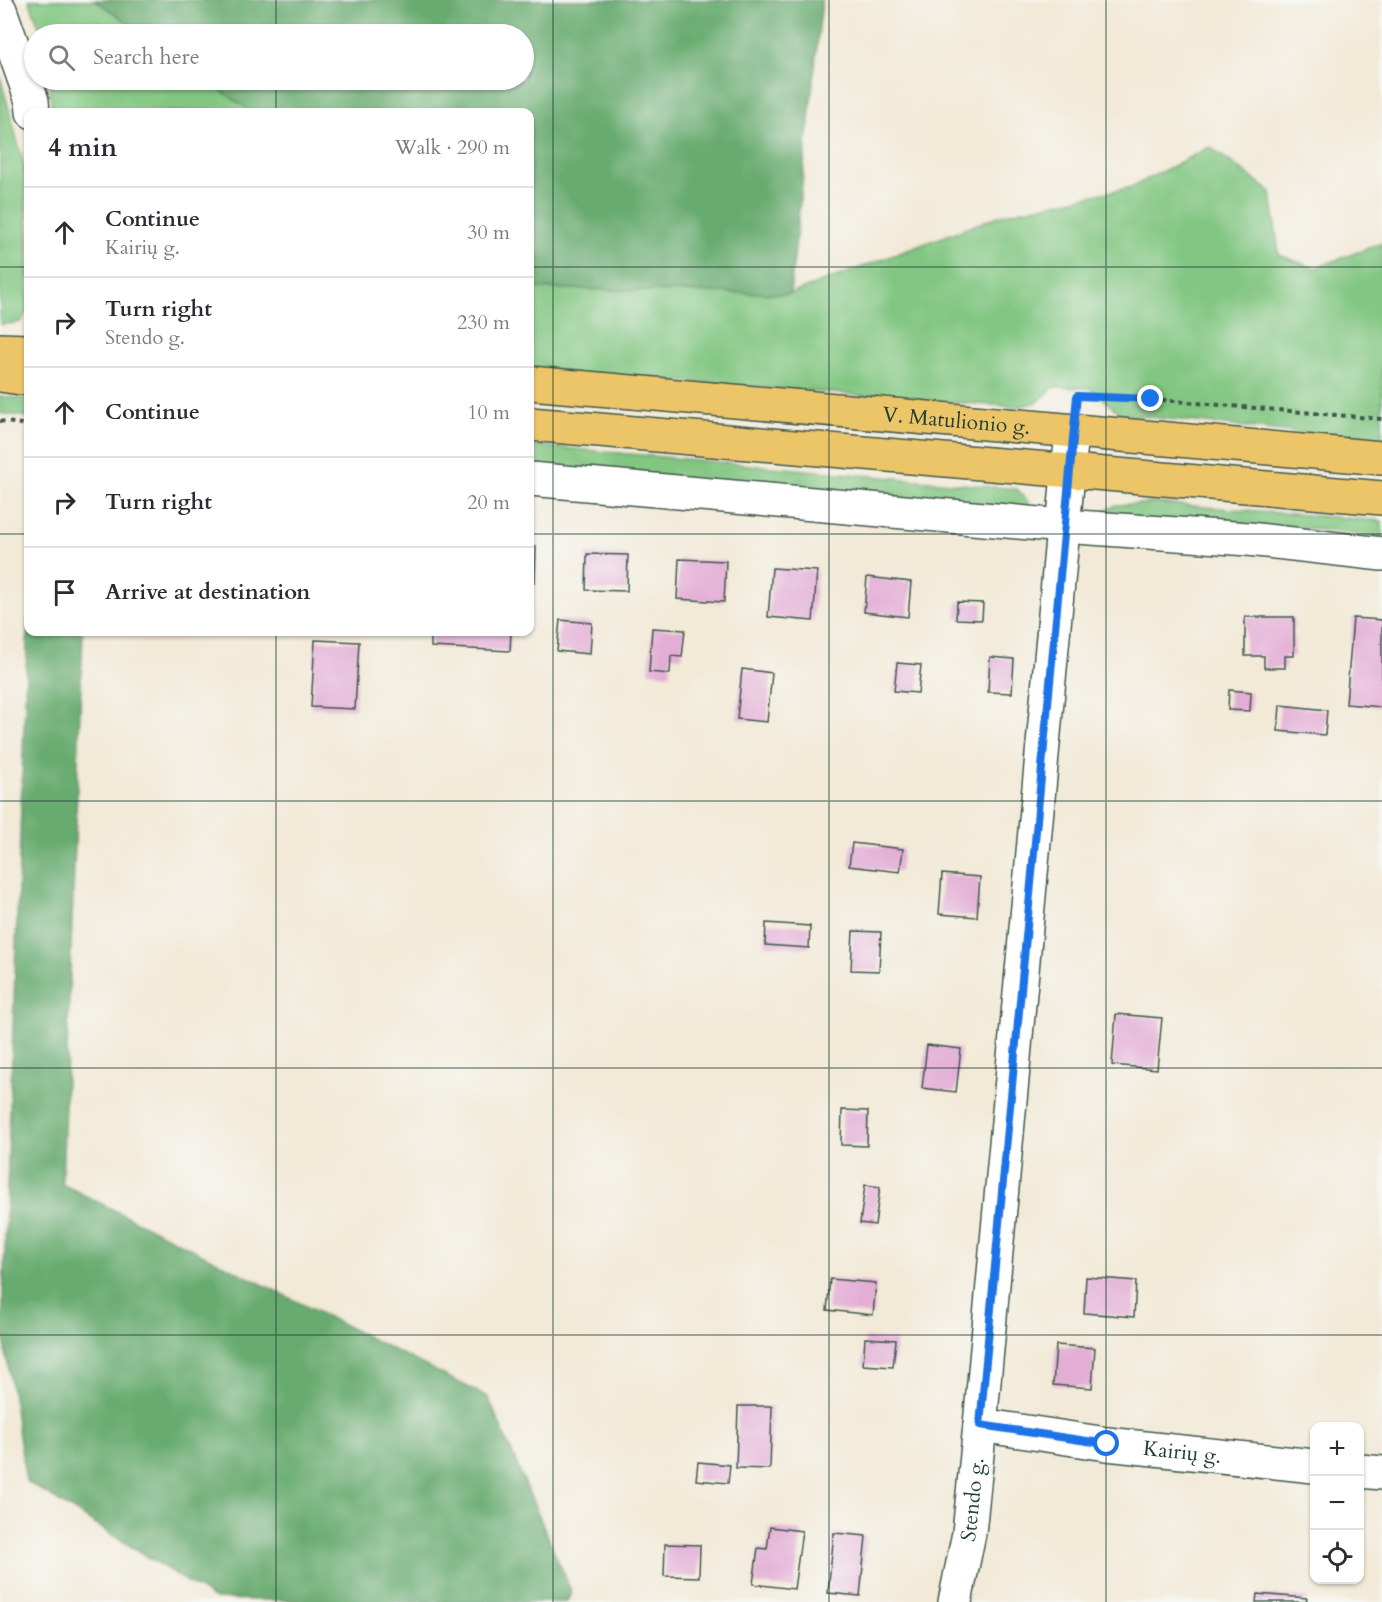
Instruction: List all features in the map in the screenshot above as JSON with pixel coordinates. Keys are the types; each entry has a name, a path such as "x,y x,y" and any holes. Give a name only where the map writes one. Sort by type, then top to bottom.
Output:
{"highway":[{"path":"0,350 24,351"},
{"path":"0,375 24,378"},
{"name":"V. Matulionio g.","path":"534,383 1382,458"},
{"name":"V. Matulionio g.","path":"534,424 1382,498"}],"street":[{"path":"0,10 24,78"},
{"path":"28,90 33,108"},
{"name":"Stendo g.","path":"955,1602 969,1533 980,1425 1072,430"},
{"path":"534,479 1063,526 1248,539 1382,554"},
{"name":"Kairių g.","path":"980,1425 1107,1444 1310,1466"},
{"path":"1364,1471 1382,1473"}],"path":[{"path":"1072,430 1077,396 1151,399 1382,419"},
{"path":"0,421 24,424"}],"green space":[{"path":"29,0 95,0 130,24 38,24"},
{"path":"95,0 822,0 790,294 534,288 534,108 246,108 220,90 534,90 534,24 130,24"},
{"path":"0,76 24,166 24,316 21,322 0,325"},
{"path":"50,90 220,90 246,108 52,108"},
{"path":"1210,147 1271,192 1279,255 1315,268 1382,243 1382,441 1121,414 1090,388 1054,387 1038,402 1017,407 534,370 534,288 790,294 1004,214 1132,187"},
{"path":"0,396 24,399 24,416 0,413"},
{"path":"534,445 1017,489 1031,509 534,469"},
{"path":"1155,503 1382,521 1382,538 1311,529 1102,521 1105,511 1116,505"},
{"path":"27,636 83,636 62,1184 488,1397 572,1593 566,1602 215,1599 26,1481 2,1326"}],"building":[{"path":"534,546 536,546 535,583"},
{"path":"587,554 628,555 627,591 586,590"},
{"path":"679,559 726,561 724,602 677,599"},
{"path":"772,568 817,571 813,621 768,617"},
{"path":"867,577 911,582 908,617 864,612"},
{"path":"957,602 983,603 982,620 956,619"},
{"path":"1245,617 1294,617 1294,656 1285,656 1285,668 1264,668 1264,656 1245,656"},
{"path":"1353,618 1382,620 1382,707 1346,704"},
{"path":"560,620 592,623 590,654 557,651"},
{"path":"652,628 685,630 682,657 671,656 670,674 649,672"},
{"path":"431,636 511,636 510,651 431,647"},
{"path":"315,640 359,642 355,709 311,707"},
{"path":"990,657 1014,659 1012,693 988,692"},
{"path":"897,663 921,665 918,693 894,691"},
{"path":"742,669 772,673 767,722 737,719"},
{"path":"1229,690 1251,692 1250,711 1228,710"},
{"path":"1280,705 1327,710 1325,735 1278,731"},
{"path":"852,843 903,849 900,872 849,866"},
{"path":"942,874 980,877 977,917 939,914"},
{"path":"766,923 810,926 809,948 765,945"},
{"path":"853,931 881,932 879,971 851,970"},
{"path":"1116,1014 1162,1018 1157,1069 1112,1065"},
{"path":"927,1045 961,1049 956,1092 922,1088"},
{"path":"842,1110 868,1111 867,1146 841,1145"},
{"path":"865,1185 880,1187 875,1225 860,1223"},
{"path":"1086,1277 1136,1281 1134,1317 1084,1313"},
{"path":"830,1279 876,1283 873,1315 827,1310"},
{"path":"865,1338 896,1340 893,1367 863,1365"},
{"path":"1056,1345 1095,1348 1092,1388 1053,1385"},
{"path":"738,1406 772,1406 770,1469 736,1468"},
{"path":"698,1462 730,1465 728,1483 696,1480"},
{"path":"770,1527 802,1531 794,1589 753,1584 758,1548 767,1549"},
{"path":"834,1533 866,1536 860,1596 828,1593"},
{"path":"665,1544 700,1545 699,1577 664,1576"},
{"path":"1257,1594 1307,1598 1306,1602 1256,1602"}],"route":[{"path":"1107,1444 980,1425 1077,396 1151,399"}]}
